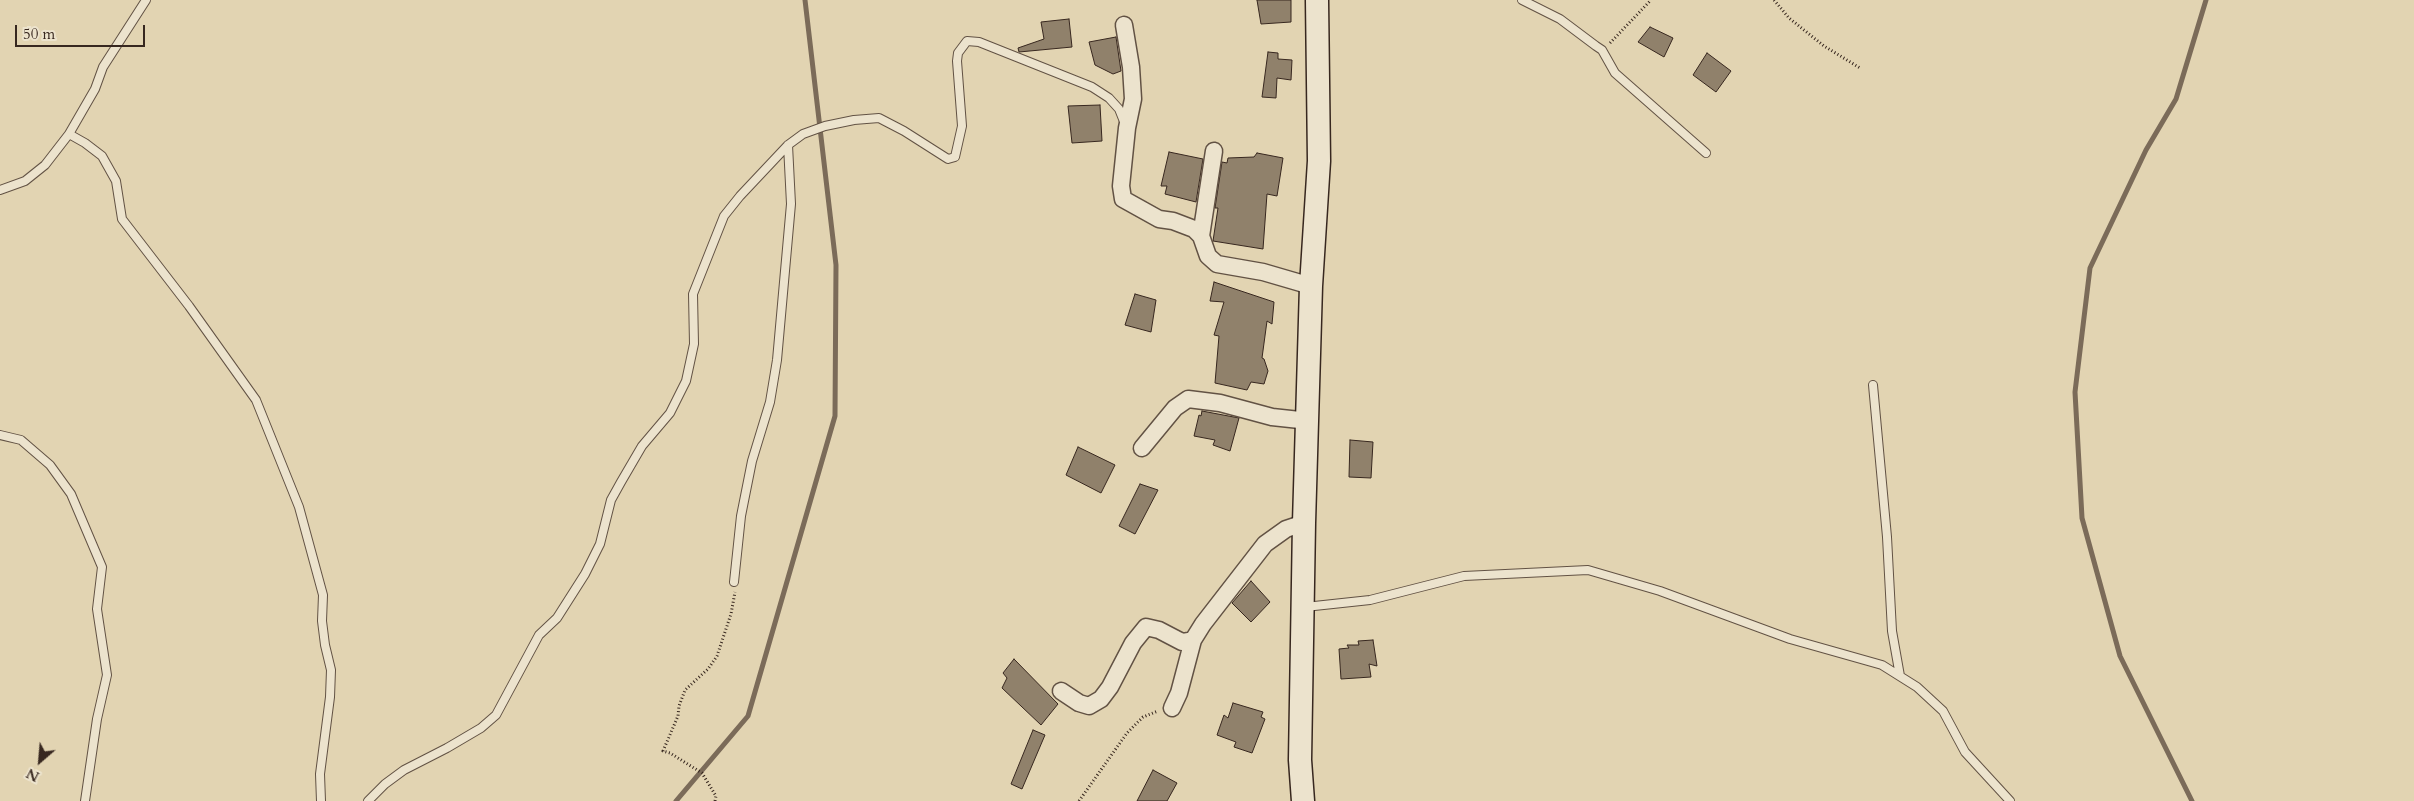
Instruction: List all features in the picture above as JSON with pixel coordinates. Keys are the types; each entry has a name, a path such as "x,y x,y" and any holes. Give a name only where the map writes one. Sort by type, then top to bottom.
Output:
{"street":[{"path":"1303,801 1300,760 1304,523 1309,421 1311,286 1319,161 1317,0"},
{"path":"1124,24 1131,67 1133,99 1127,128 1121,186 1122,198 1159,219 1185,224 1201,236"},
{"path":"1214,151 1201,236 1208,256 1218,264 1263,272 1311,286"},
{"path":"1142,448 1175,408 1188,399 1220,403 1272,417 1309,421"},
{"path":"1172,708 1179,693 1193,640 1203,624 1265,544 1286,529 1304,523"},
{"path":"1061,691 1079,703 1089,706 1101,700 1133,643 1146,627 1182,642 1193,640"}],"lane":[{"path":"0,190 25,181 32,176 45,165 69,134 95,89 104,67 146,0"},
{"path":"1522,0 1560,19 1602,50 1615,73 1706,153"},
{"path":"368,801 404,770 481,728 496,715 539,635 557,618 585,574 600,544 611,500 620,482 642,446 670,414 686,381 694,344 693,294 724,216 740,196 788,145 803,134 825,126 854,120 879,118 904,131 948,159 955,157 962,126 957,62 958,53 967,41 979,42 1092,87 1109,98 1119,109 1127,128"},
{"path":"69,134 102,156 116,181 122,219 189,306 256,400 299,507 324,595 322,621 324,645 331,670 330,698 320,774 322,801"},
{"path":"734,582 741,516 752,461 770,402 777,360 790,204 788,145"},
{"path":"1873,385 1888,537 1892,631 1900,676"},
{"path":"0,435 21,440 50,465 71,494 102,567 97,610 107,664 107,675 97,718 85,801"},
{"path":"1302,607 1370,600 1464,576 1588,570 1660,591 1790,639 1882,665 1918,687 1943,711 1966,752 2010,801"}],"path":[{"path":"1602,50 1618,36 1651,0"},
{"path":"1774,0 1790,18 1824,46 1860,68"},
{"path":"715,801 716,796 702,773 670,753 662,751 678,716 679,706 685,690 708,669 717,656 731,614 735,591"},
{"path":"1079,801 1133,726 1153,712 1172,708"}],"building":[{"path":"1257,0 1291,0 1291,22 1261,24"},
{"path":"1069,19 1072,47 1019,52 1018,48 1044,39 1041,22"},
{"path":"1650,27 1673,38 1664,57 1638,42"},
{"path":"1116,37 1121,71 1113,74 1095,65 1089,42"},
{"path":"1268,52 1278,53 1278,59 1292,60 1291,80 1277,78 1276,98 1262,97"},
{"path":"1707,53 1731,71 1716,92 1693,75"},
{"path":"1100,105 1102,141 1072,143 1068,106"},
{"path":"1169,152 1203,159 1196,202 1165,194 1167,186 1161,186"},
{"path":"1257,153 1283,158 1277,196 1267,194 1263,249 1213,241 1218,208 1215,208 1222,162 1227,163 1228,158 1254,157"},
{"path":"1214,282 1274,302 1272,324 1267,321 1262,358 1268,371 1264,384 1251,382 1247,390 1215,383 1219,336 1214,335 1224,302 1210,301"},
{"path":"1135,294 1156,300 1151,332 1125,325"},
{"path":"1202,411 1239,418 1230,451 1213,445 1215,440 1194,436 1199,415 1201,416"},
{"path":"1350,440 1373,442 1371,478 1349,477"},
{"path":"1078,447 1115,465 1101,493 1066,475"},
{"path":"1140,484 1158,490 1135,534 1119,526"},
{"path":"1251,581 1270,602 1251,622 1232,603"},
{"path":"1373,640 1377,666 1369,664 1371,677 1341,679 1339,649 1349,648 1347,645 1359,645 1358,641"},
{"path":"1014,659 1058,704 1041,725 1002,688 1007,678 1003,673"},
{"path":"1233,703 1263,712 1261,717 1265,719 1252,753 1234,747 1236,742 1217,735 1224,715 1228,718"},
{"path":"1033,730 1045,735 1022,789 1011,784"},
{"path":"1153,770 1177,783 1167,801 1137,801"}],"waterway":[{"path":"676,801 748,716 835,416 836,265 805,0"},
{"path":"2192,801 2120,656 2082,518 2075,392 2090,268 2146,150 2176,99 2206,0"}]}
